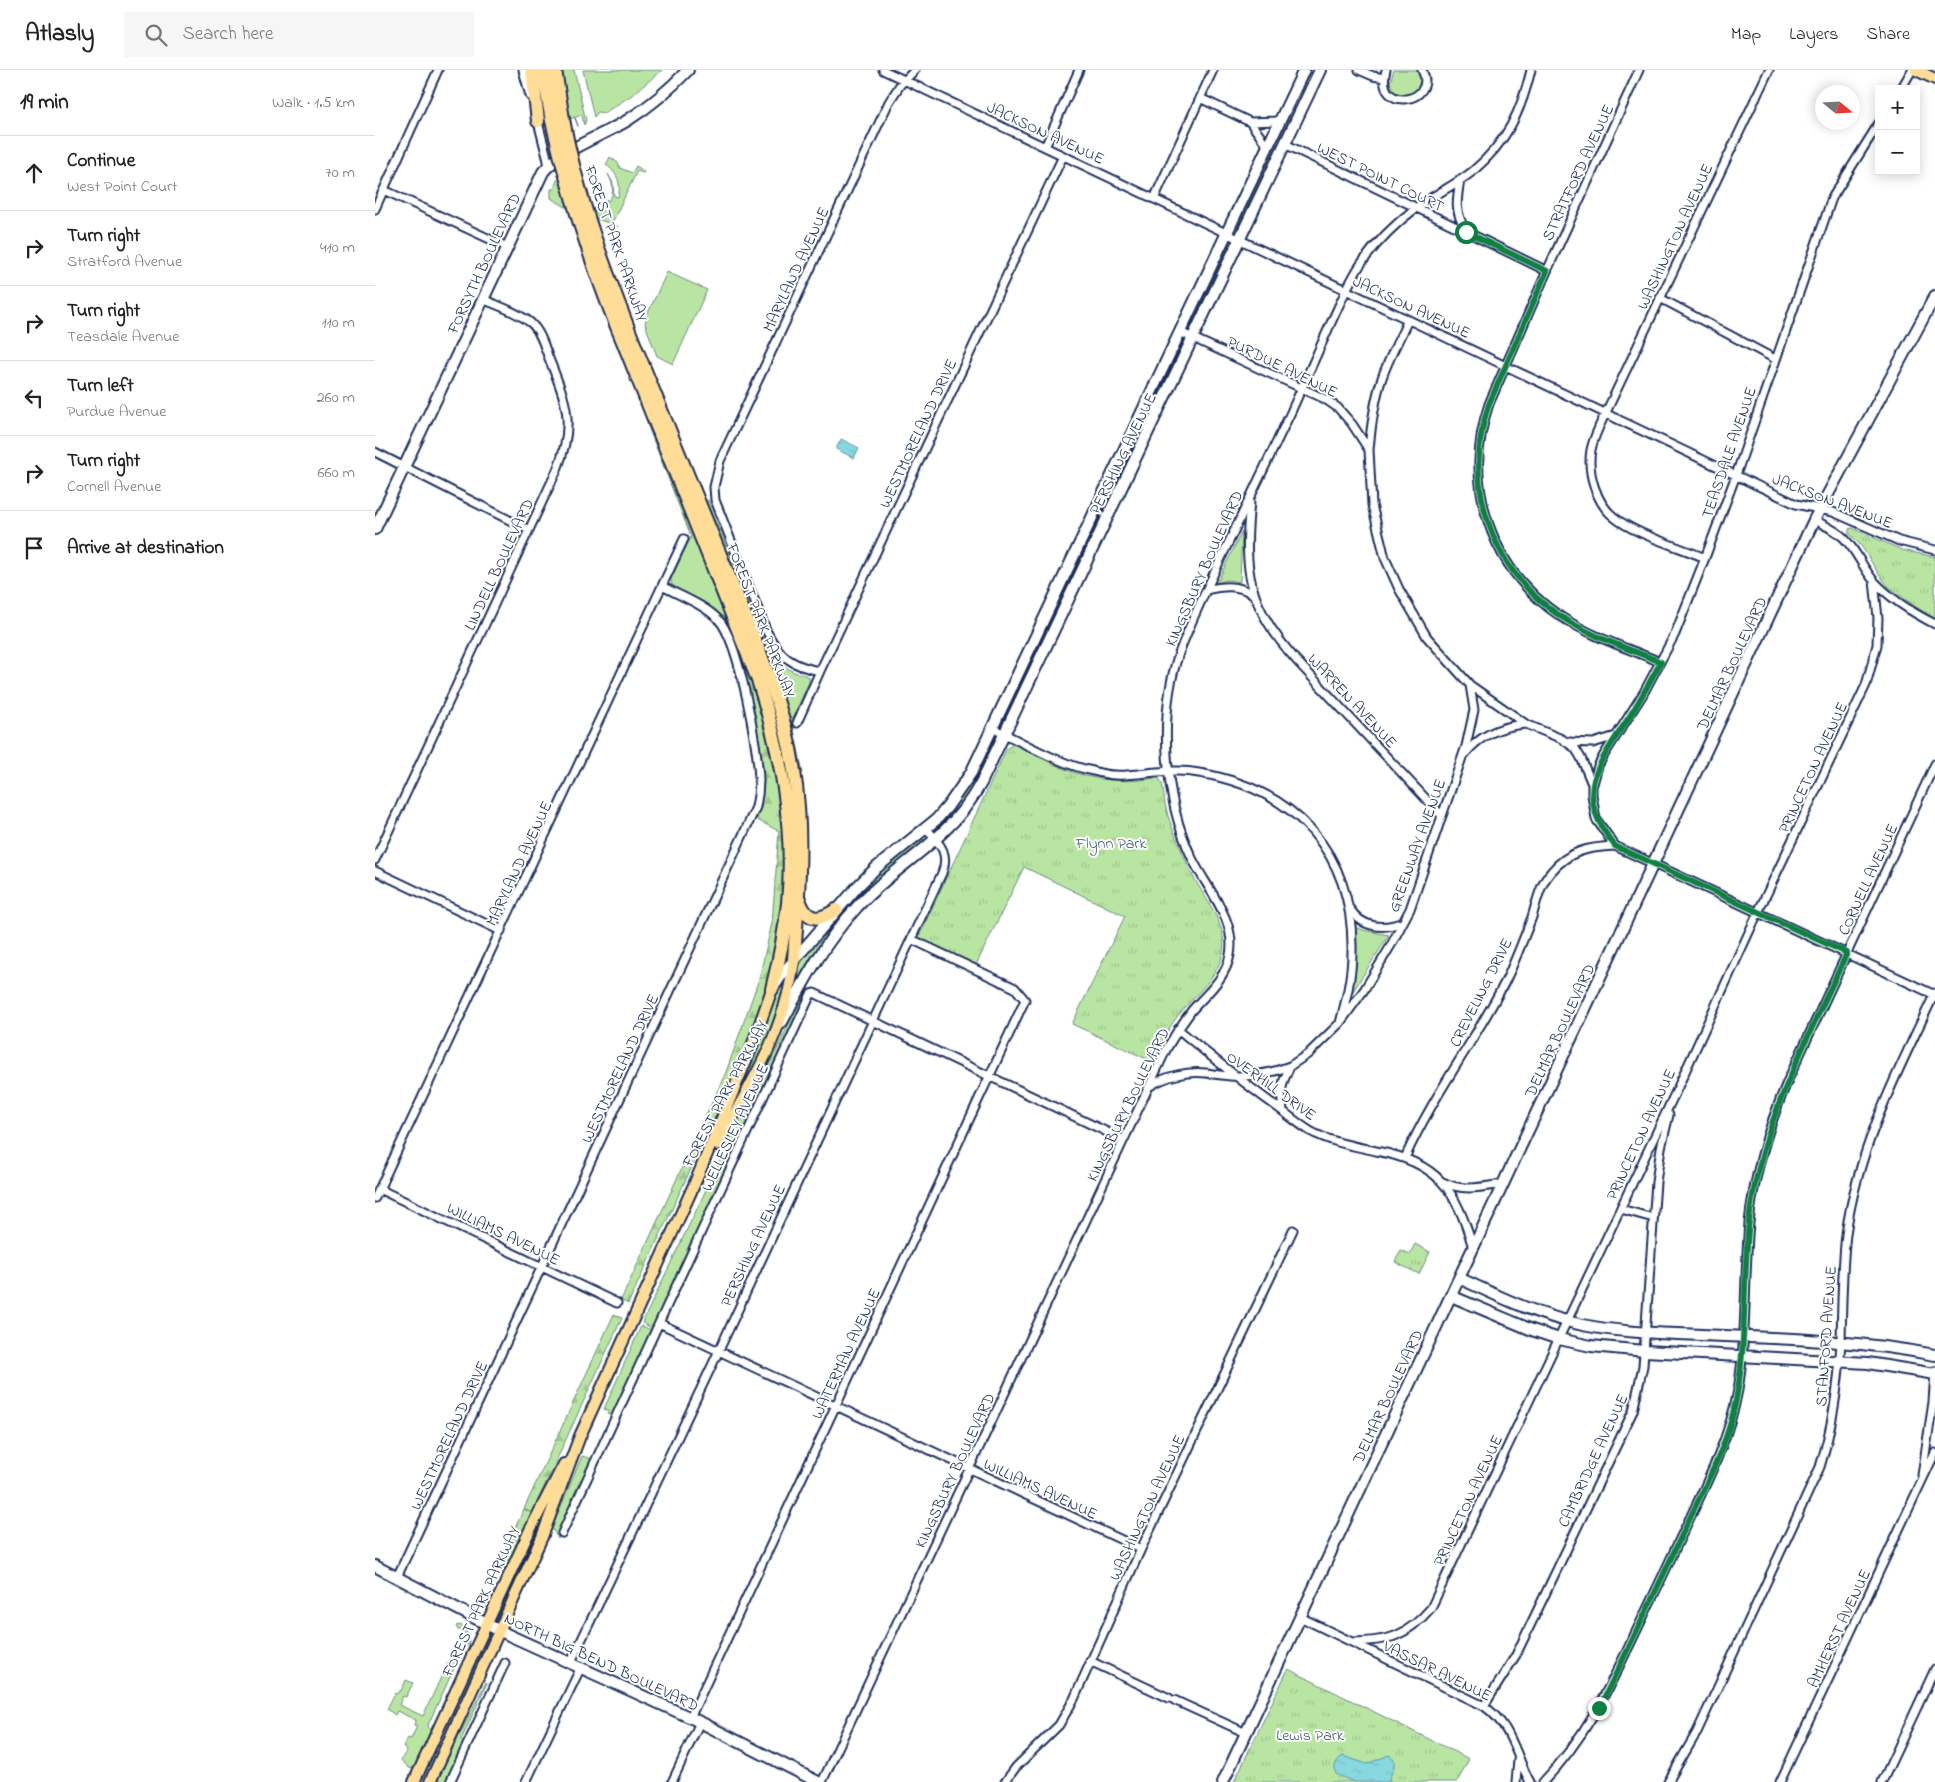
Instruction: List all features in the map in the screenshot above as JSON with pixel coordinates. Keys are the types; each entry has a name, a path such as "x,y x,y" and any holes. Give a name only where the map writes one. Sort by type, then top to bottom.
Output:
{"highway":[{"path":"532,70 538,120"},
{"name":"FOREST PARK PARKWAY","path":"543,70 557,120 631,348 758,680 773,729 785,786 790,844 790,874 784,936 772,989"},
{"name":"FOREST PARK PARKWAY","path":"555,70 557,120"},
{"name":"FOREST PARK PARKWAY","path":"631,348 757,646 782,719 794,769 799,815 799,898 794,960"},
{"path":"799,898 804,911 811,917 822,918 836,910"}],"main road":[{"name":"FORSYTH BOULEVARD","path":"375,529 537,183 549,165 565,154 629,119 660,96 688,70"},
{"name":"PERSHING AVENUE","path":"772,989 836,910 876,868 927,829 948,806 971,773 1305,70"},
{"name":"PERSHING AVENUE","path":"778,1029 819,955 841,924 886,878 935,839 954,821 972,798 1005,734 1320,70"},
{"path":"1916,70 1935,79"},
{"name":"DELMAR BOULEVARD","path":"1223,1782 1814,520 1935,296"},
{"name":"FOREST PARK PARKWAY","path":"694,1185 778,1029 787,1000 794,960"},
{"name":"FOREST PARK PARKWAY","path":"430,1782 547,1525 580,1436 694,1185 751,1048 772,989"},
{"path":"1459,1278 1517,1304 1567,1321 1610,1329 1841,1342 1935,1355"},
{"path":"1451,1296 1532,1330 1559,1339 1608,1348 1888,1365 1935,1374"},
{"name":"FOREST PARK PARKWAY","path":"414,1782 544,1500 580,1436"},
{"name":"NORTH BIG BEND BOULEVARD","path":"375,1566 487,1624 700,1722 818,1782"}],"street":[{"path":"375,210 437,70"},
{"path":"523,70 549,165"},
{"name":"JACKSON AVENUE","path":"883,70 1796,504 1840,514 1899,540 1935,550"},
{"name":"MARYLAND AVENUE","path":"820,671 793,664 775,646 767,632 715,500 714,487 720,461 889,102 904,80 915,70"},
{"path":"1045,147 1079,70"},
{"path":"1154,199 1213,70"},
{"path":"1359,70 1384,78"},
{"path":"1387,70 1384,78 1387,90 1391,96 1399,100 1408,100 1416,97 1421,92 1425,83 1422,70"},
{"name":"STRATFORD AVENUE","path":"1639,70 1505,366 1482,424 1478,461 1480,490 1485,518 1513,571 1544,604 1582,628 1661,662"},
{"name":"WASHINGTON AVENUE","path":"1705,558 1626,525 1613,516 1596,492 1590,465 1591,451 1606,414 1660,298 1769,70"},
{"path":"1903,85 1912,70"},
{"name":"KINGSBURY BOULEVARD","path":"823,1782 1149,1086 1178,1029 1222,974 1229,962 1232,942 1229,925 1191,857 1172,797 1167,713 1178,655 1206,590 1302,388 1346,290 1361,265 1377,244 1417,208 1460,180 1491,153 1506,134 1520,110 1526,93 1530,71"},
{"path":"1199,98 1250,122 1280,121"},
{"path":"1250,122 1268,148"},
{"name":"TEASDALE AVENUE","path":"1593,784 1598,766 1661,662 1675,634 1736,475 1832,198 1875,130"},
{"name":"WEST POINT COURT","path":"1285,144 1547,271"},
{"name":"WESTMORELAND DRIVE","path":"797,723 1063,156"},
{"path":"1460,180 1457,210 1458,217 1466,232"},
{"path":"384,190 507,247"},
{"path":"1660,298 1775,359"},
{"name":"LINDELL BOULEVARD","path":"375,860 565,450 568,434 568,412 542,340 535,328 522,317 483,299"},
{"path":"1408,320 1389,359 1381,381 1372,421 1369,450 1372,506 1385,558 1399,589 1427,637 1470,685 1526,724 1567,741 1593,743 1616,736"},
{"name":"PURDUE AVENUE","path":"1180,332 1325,399 1338,408 1352,424 1369,450"},
{"path":"375,452 529,530"},
{"name":"WARREN AVENUE","path":"1251,496 1247,532 1247,560 1254,595 1266,620 1279,640 1442,816"},
{"path":"1814,520 1843,536 1874,581 1895,600 1935,624"},
{"name":"MARYLAND AVENUE","path":"375,1198 684,539"},
{"name":"PRINCETON AVENUE","path":"1351,1642 1379,1642 1397,1636 1422,1619 1431,1608 1621,1209 1866,684 1877,645 1878,618 1874,581"},
{"name":"WESTMORELAND DRIVE","path":"397,1577 752,818 759,795 759,780 751,718 727,632 719,620 705,609 662,586"},
{"path":"1206,590 1229,586 1245,589 1254,595"},
{"name":"GREENWAY AVENUE","path":"1149,1086 1168,1078 1193,1072 1235,1077 1271,1073 1290,1066 1308,1054 1339,1023 1364,990 1390,947 1424,874 1463,757 1474,710 1470,685"},
{"name":"GREENWAY AVENUE","path":"1463,757 1469,749 1489,733 1502,728 1526,724"},
{"path":"992,728 1062,761 1091,771 1117,776 1169,771 1196,772 1239,782 1278,800 1310,828 1323,847 1339,875 1349,908 1352,952 1350,980 1339,1023"},
{"path":"1567,741 1575,748 1593,784 1593,802 1596,819 1615,846 1935,994"},
{"name":"CORNELL AVENUE","path":"1543,1782 1570,1752 1599,1708 1669,1563 1727,1434 1738,1389 1742,1355 1749,1220 1766,1139 1788,1080 1935,764"},
{"name":"PERSHING AVENUE","path":"571,1662 719,1351 945,866 945,852 927,829"},
{"name":"CREVELING DRIVE","path":"1405,1158 1431,1104 1474,1039 1507,978 1543,884 1550,873 1560,862 1573,853 1598,846 1615,846"},
{"path":"375,871 501,931"},
{"path":"1349,908 1359,920 1371,926 1386,927 1403,922"},
{"name":"WATERMAN AVENUE","path":"690,1718 1025,1000 1015,988 911,939"},
{"name":"WELLESLEY AVENUE","path":"562,1533 811,994 814,993 1124,1140"},
{"name":"STANFORD AVENUE","path":"1669,1782 1697,1732 1813,1484 1831,1428 1835,1402 1841,1342 1845,1250 1852,1198 1859,1168 1884,1103 1935,994"},
{"name":"OVERHILL DRIVE","path":"1178,1029 1235,1077 1283,1111 1293,1121 1313,1132 1355,1147 1405,1158 1421,1165 1449,1185 1469,1188 1503,1184"},
{"path":"1283,1111 1281,1091 1290,1066"},
{"name":"CAMBRIDGE AVENUE","path":"1484,1706 1517,1655 1628,1422 1638,1394 1645,1351 1653,1218 1661,1148 1678,1087"},
{"name":"OVERHILL DRIVE","path":"1441,1180 1452,1194 1460,1210 1473,1248"},
{"name":"WILLIAMS AVENUE","path":"379,1189 617,1303"},
{"path":"1621,1209 1653,1218"},
{"name":"WASHINGTON AVENUE","path":"1005,1782 1016,1767 1059,1725 1074,1699 1141,1549 1293,1230"},
{"name":"WILLIAMS AVENUE","path":"659,1323 1141,1549"},
{"name":"AMHERST AVENUE","path":"1920,1485 1930,1429 1935,1369"},
{"name":"AMHERST AVENUE","path":"1780,1782 1935,1453"},
{"name":"VASSAR AVENUE","path":"1299,1617 1484,1706 1495,1714 1503,1724 1531,1782"},
{"path":"1091,1661 1246,1733"},
{"path":"450,1782 505,1663"},
{"path":"526,1782 581,1667"},
{"path":"1882,1782 1935,1669"},
{"path":"672,1782 700,1722"},
{"path":"1516,1782 1518,1758"}],"green space":[{"path":"560,70 574,70 586,121 584,125 582,115 569,119"},
{"path":"583,70 662,70 632,95 604,113 598,112 594,117"},
{"path":"1309,70 1314,70 1241,223 1237,225 1236,223"},
{"path":"1394,70 1417,70 1421,81 1419,90 1407,97 1396,92 1390,82"},
{"path":"610,157 618,163 620,168 632,173 636,166 644,171 643,173 637,171 612,223 618,227 595,218 593,212 606,207 606,199 609,201 611,197 613,188 608,174 613,183 614,196 618,197 618,179 606,165"},
{"path":"557,180 562,181 569,209 551,198 551,189 554,189"},
{"path":"1223,247 1228,250 1193,326 1190,327 1188,323"},
{"path":"667,272 707,290 673,364 657,356 645,324 647,315"},
{"path":"1179,343 1184,345 1162,392 1157,393 1156,391"},
{"path":"1143,419 1149,422 1005,723 1003,723 1002,719"},
{"path":"649,420 750,675 746,677 731,635 720,617 703,602 672,586 671,579 691,537 647,424"},
{"path":"708,500 765,642 781,663 794,672 809,677 809,682 792,720 803,773 799,773 786,711 778,684 706,501"},
{"path":"1852,528 1902,550 1935,557 1935,619 1889,587 1862,547 1849,533 1849,529"},
{"path":"1242,531 1240,582 1227,580 1217,583"},
{"path":"750,675 774,749 786,854 781,920 769,982 726,1093 628,1304 621,1300 726,1072 759,979 772,923 779,831 757,820 764,783 762,758 746,677"},
{"path":"992,741 997,741 985,766 966,799 940,830 938,824 961,795"},
{"name":"Flynn Park","path":"1014,744 1056,765 1080,774 1104,779 1130,781 1159,778 1161,781 1172,828 1194,878 1218,919 1224,943 1222,956 1217,968 1174,1021 1153,1062 1072,1024 1125,916 1024,867 975,967 919,940 919,936 1007,748"},
{"path":"923,839 926,841 878,881 800,980 798,980 800,960 842,910 873,877"},
{"path":"1354,927 1389,935 1350,996 1355,966"},
{"path":"787,976 787,987 764,1049 724,1123 756,1050 777,993"},
{"path":"807,986 809,987 652,1328 642,1323"},
{"path":"1415,1244 1430,1252 1419,1274 1395,1262 1401,1250 1410,1254"},
{"path":"614,1314 622,1318 532,1513 524,1509"},
{"path":"641,1326 652,1330 612,1416 607,1414 609,1411 604,1409"},
{"path":"582,1456 592,1459 558,1534 560,1535 558,1539 552,1528"},
{"path":"524,1509 532,1513 507,1570 501,1566 497,1574 494,1573"},
{"path":"461,1625 468,1634 469,1644 463,1649 428,1725 430,1732 414,1769 409,1768 401,1760 407,1750 403,1747 408,1738 411,1739 417,1726 414,1725 416,1720 397,1711 395,1715 387,1709 395,1693 397,1694 401,1691 406,1680 413,1683 406,1697 403,1696 399,1705 423,1716 457,1643 464,1640 464,1633 458,1630 456,1626"},
{"name":"Lewis Park","path":"1288,1669 1469,1759 1457,1782 1234,1782"},
{"path":"486,1682 461,1740 464,1742 445,1782 436,1782"}],"water":[{"path":"841,439 859,448 854,458 836,449"},
{"path":"1389,1755 1394,1759 1394,1767 1388,1782 1354,1782 1336,1774 1336,1764 1343,1756 1367,1764"}],"tram line":[{"path":"575,118 578,126"},
{"path":"589,168 601,211"}],"route":[{"path":"1466,232 1547,271 1482,424 1478,461 1480,490 1485,518 1513,571 1544,604 1582,628 1661,662 1628,719 1604,754 1595,772 1592,795 1596,819 1615,846 1847,953 1788,1080 1766,1139 1749,1220 1742,1355 1738,1389 1727,1434 1669,1563 1599,1708"}]}
